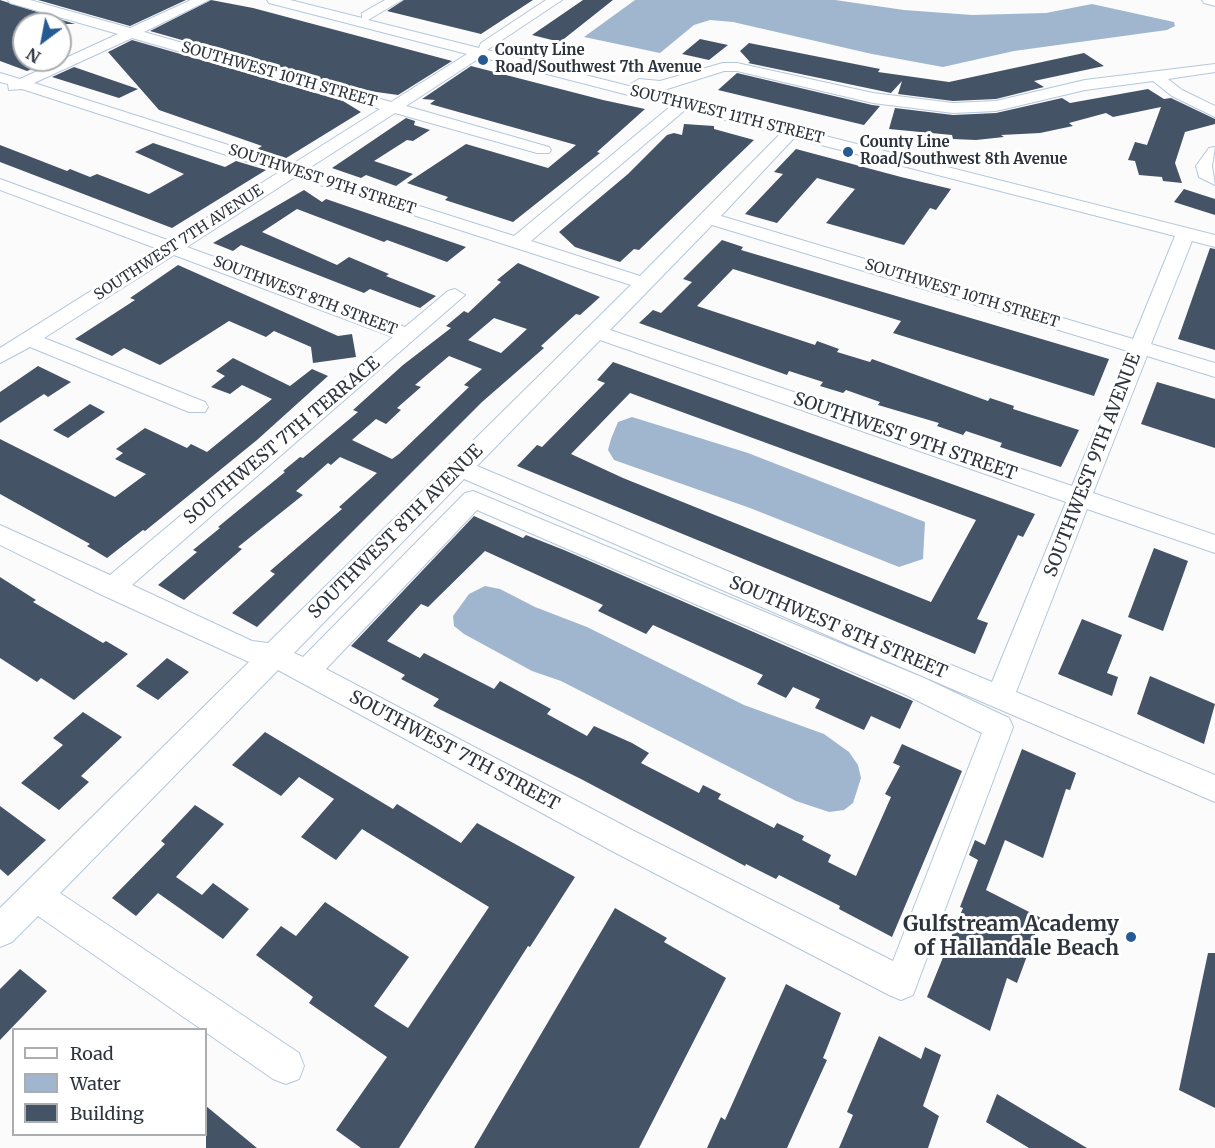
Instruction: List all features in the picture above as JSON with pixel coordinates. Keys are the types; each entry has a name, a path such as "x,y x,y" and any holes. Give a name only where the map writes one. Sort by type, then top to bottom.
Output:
{"street":[{"name":"SOUTHWEST 10TH STREET","path":"15,0 543,150"},
{"path":"0,93 202,0"},
{"name":"SOUTHWEST 11TH STREET","path":"274,0 483,49 683,104 1215,241"},
{"path":"302,0 483,49 654,87 723,67 736,67 873,98 953,108 996,106 1085,85 1215,68"},
{"path":"367,16 395,0"},
{"name":"SOUTHWEST 7TH AVENUE","path":"0,357 394,108 555,0"},
{"path":"1209,0 1215,2"},
{"path":"1156,76 1177,93 1215,112"},
{"name":"SOUTHWEST 9TH STREET","path":"0,77 643,283"},
{"path":"517,243 683,104"},
{"name":"SOUTHWEST 8TH AVENUE","path":"0,931 709,218 791,132"},
{"path":"1215,152 1204,166 1205,173 1215,180"},
{"name":"SOUTHWEST 8TH STREET","path":"0,184 408,335"},
{"name":"SOUTHWEST 10TH STREET","path":"709,218 1215,370"},
{"name":"SOUTHWEST 9TH AVENUE","path":"901,983 999,712 1185,234"},
{"name":"SOUTHWEST 7TH TERRACE","path":"111,588 455,295"},
{"name":"SOUTHWEST 9TH STREET","path":"595,332 1215,544"},
{"path":"29,339 197,408"},
{"name":"SOUTHWEST 8TH STREET","path":"460,468 999,712 1215,789"},
{"path":"306,672 473,499 914,686 999,712"},
{"name":"SOUTHWEST 7TH STREET","path":"0,534 248,651 274,655 623,841 901,983"},
{"path":"36,896 286,1066"}],"water":[{"path":"635,0 835,0 904,10 972,15 1046,13 1092,4 1174,22 1175,26 1167,30 1014,51 943,67 872,54 733,22 710,20 694,25 660,53 584,37"},
{"path":"632,417 748,453 925,522 923,559 899,567 750,508 614,460 608,450 618,422"},
{"path":"485,586 500,589 535,607 587,627 744,705 824,734 849,752 858,765 861,778 853,803 844,810 829,812 796,801 561,681 532,671 464,634 454,626 453,616 469,594"}],"building":[{"path":"0,0 38,12 12,12 12,65 0,61"},
{"path":"38,0 186,0 130,26"},
{"path":"211,0 253,8 452,61 398,95 355,89 150,31"},
{"path":"404,0 533,0 481,34 387,11"},
{"path":"583,0 613,0 560,42 532,35"},
{"path":"700,39 728,45 709,60 682,54"},
{"path":"132,40 343,101 361,112 283,160 254,151 262,146 159,110 108,52"},
{"path":"749,43 880,69 878,72 949,82 1084,53 1104,66 1034,81 1044,87 996,99 953,101 898,94 902,81 891,93 748,63 750,62 740,51"},
{"path":"471,66 645,109 597,152 600,153 513,222 445,200 448,197 407,183 466,144 548,168 576,145 430,104 435,100 422,99"},
{"path":"72,68 138,89 119,98 52,77 63,72 72,72"},
{"path":"737,73 880,106 864,125 718,90"},
{"path":"1148,89 1164,99 1171,98 1215,119 1215,124 1185,132 1175,163 1182,183 1163,181 1162,177 1139,175 1135,161 1128,160 1135,142 1147,145 1161,107 1113,117 1106,113 1069,123 1073,126 1040,133 1001,135 1004,137 976,140 953,139 952,135 889,129 895,108 953,115 996,113 1062,98 1070,103"},
{"path":"406,118 415,121 414,125 430,130 413,141 407,140 374,161 413,174 396,186 366,175 361,178 332,168"},
{"path":"684,124 714,126 714,129 754,140 639,250 634,249 620,262 575,247 559,232 628,174 667,135 674,133 682,135"},
{"path":"153,143 225,167 236,161 266,170 172,228 0,162 0,145 67,171 70,169 90,177 97,174 149,194 184,174 135,152"},
{"path":"796,149 951,189 936,210 930,208 904,245 826,223 855,189 817,178 777,223 745,214 783,174 774,172"},
{"path":"1184,189 1215,199 1215,215 1174,202"},
{"path":"304,190 322,202 326,199 466,247 447,262 387,240 384,242 297,209 262,232 337,265 349,257 389,274 386,276 436,296 420,308 370,289 364,293 241,245 233,251 213,243"},
{"path":"722,240 743,247 741,250 1109,359 1094,396 893,333 901,321 733,269 697,306 815,345 817,341 839,349 837,352 870,362 872,359 988,401 990,398 1014,406 1013,409 1079,430 1061,467 1000,447 1002,443 966,431 963,435 937,426 939,423 878,405 880,402 846,390 843,393 820,386 823,382 789,371 787,375 639,323 653,310 661,313 692,282 683,279"},
{"path":"1210,248 1215,249 1215,350 1178,339"},
{"path":"518,263 600,297 580,315 576,314 541,346 544,348 482,402 257,627 232,613 275,574 270,571 342,509 339,507 377,473 340,457 331,465 328,463 296,491 303,495 238,547 242,549 184,600 158,585 197,552 193,550 220,528 218,527 300,457 303,458 358,412 353,410 403,365 451,328 446,326 464,311 468,313 501,282 497,280","holes":["494,318 527,329 501,353 468,340","449,356 482,369 464,385 469,387 399,454 392,459 352,440 376,419 386,424 401,410 397,408 421,387 415,385"]},
{"path":"178,265 338,336 352,334 356,357 313,363 311,347 274,331 266,337 229,321 160,365 124,348 112,356 75,339 135,300 130,298"},
{"path":"233,358 290,386 312,369 328,376 257,440 145,531 143,530 107,558 87,546 90,544 0,494 0,439 115,497 146,474 115,459 123,453 116,449 145,428 187,448 191,444 207,452 272,399 242,385 230,394 211,387 225,376 216,371"},
{"path":"613,362 1035,514 1023,537 1018,535 977,619 988,623 975,654 517,466 537,445 542,447 605,383 597,380","holes":["630,393 976,520 931,602 623,478 571,454"]},
{"path":"38,366 71,382 48,397 44,394 0,423 0,392"},
{"path":"1157,382 1215,399 1215,448 1141,424"},
{"path":"90,404 105,412 68,438 53,430"},
{"path":"474,516 523,538 526,535 564,550 913,701 900,729 871,716 864,730 815,708 820,699 793,687 786,698 757,684 763,675 653,625 646,634 598,611 603,605 485,551 428,607 421,604 387,641 420,658 424,653 494,689 500,681 551,709 547,714 587,736 594,726 632,743 649,753 641,763 699,793 703,785 721,794 718,799 774,828 777,823 804,836 802,840 831,855 828,862 856,876 891,797 885,794 900,766 893,763 902,744 962,771 892,937 839,909 840,906 779,875 776,879 746,864 745,866 581,779 433,706 439,699 401,679 405,675 351,646"},
{"path":"1154,548 1188,561 1163,631 1128,617"},
{"path":"0,577 36,600 33,602 103,643 106,641 128,654 74,700 41,678 37,682 0,658"},
{"path":"1082,619 1122,635 1107,673 1118,677 1112,696 1058,674"},
{"path":"167,658 189,672 158,700 136,686"},
{"path":"1150,676 1215,704 1204,744 1137,714"},
{"path":"83,712 122,737 81,776 89,782 59,810 21,783 63,745 53,738"},
{"path":"265,732 393,809 397,804 461,843 477,823 575,877 530,947 528,946 399,1148 361,1148 336,1130 387,1057 309,1003 313,997 256,955 281,926 296,936 325,902 409,957 374,1006 408,1028 489,907 362,829 336,860 301,837 334,799 299,777 281,796 232,765"},
{"path":"1022,749 1076,773 1070,790 1066,789 1043,858 1005,840 986,890 1041,918 1017,983 1007,978 990,1031 927,997 963,908 960,907 978,860 969,855 975,840 985,845"},
{"path":"195,805 224,824 176,877 202,895 213,883 249,909 223,939 158,893 136,916 112,898 165,844 161,841"},
{"path":"0,806 46,840 8,876 0,869"},
{"path":"615,908 667,938 664,942 726,978 639,1148 474,1148"},
{"path":"1208,953 1215,953 1215,1108 1179,1090"},
{"path":"20,969 47,991 0,1040 0,989"},
{"path":"786,984 841,1013 823,1058 827,1060 787,1148 707,1148 721,1117 725,1120"},
{"path":"879,1036 921,1059 925,1047 941,1055 923,1106 939,1116 928,1148 839,1148 853,1115 847,1112"},
{"path":"997,1094 1087,1148 1029,1148 986,1122"},
{"path":"207,1107 257,1148 206,1148"}],"place":[{"name":"County Line Road/Southwest 7th Avenue","path":"483,60"},
{"name":"County Line Road/Southwest 8th Avenue","path":"848,152"},
{"name":"Gulfstream Academy of Hallandale Beach","path":"1131,937"}]}
